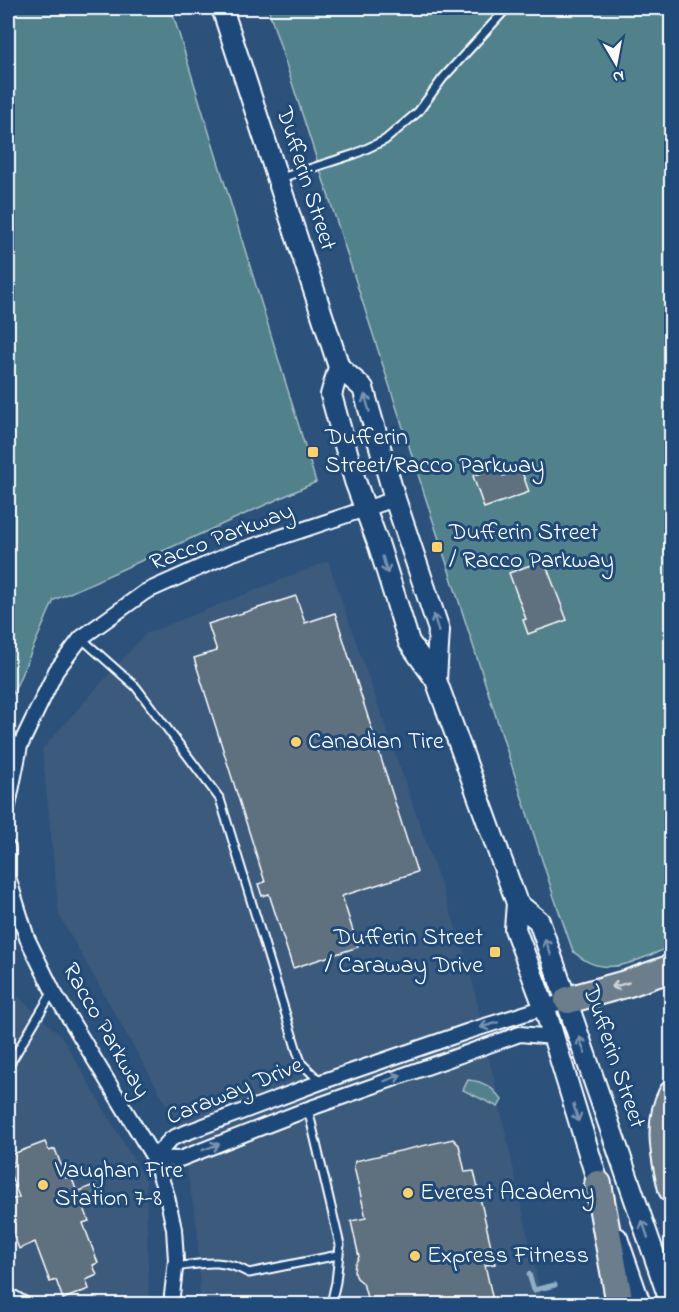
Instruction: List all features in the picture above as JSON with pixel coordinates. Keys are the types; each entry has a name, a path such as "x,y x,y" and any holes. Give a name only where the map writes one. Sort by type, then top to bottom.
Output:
{"highway":[{"path":"556,1005 672,968"},
{"path":"672,1094 664,1120 664,1142 672,1189"},
{"path":"598,1184 620,1305"}],"main road":[{"name":"Dufferin Street","path":"222,8 339,367 363,388 395,499 440,630 436,680"},
{"name":"Dufferin Street","path":"339,367 330,395 410,642 436,680 517,903 539,921 556,1005 671,1305"},
{"name":"Dufferin Street","path":"556,1005 553,1037 598,1184 640,1305"}],"street":[{"name":"Racco Parkway","path":"8,806 20,746 56,671 81,638 145,592 230,554 395,499"},
{"name":"Racco Parkway","path":"8,848 8,877 27,938 53,991 154,1158 167,1196 174,1229 175,1267 171,1305"},
{"name":"Caraway Drive","path":"154,1158 171,1139 321,1082 469,1031 556,1005"},
{"name":"Caraway Drive","path":"154,1158 183,1158 308,1109 520,1034 553,1037"}],"lane":[{"path":"277,179 355,154 385,140 418,112 443,78 507,8"},
{"path":"81,638 136,687 220,799 297,1051 302,1064 321,1082"},
{"path":"8,1067 53,991"},
{"path":"308,1109 340,1245 331,1305"},
{"path":"175,1267 218,1262 236,1266 249,1273 338,1256"},
{"path":"8,1291 30,1305"}],"shaded area":[{"path":"328,561 469,965 543,1304 200,1304 197,1227 179,1127 59,915 42,749 145,634"},
{"path":"8,987 62,1037 146,1181 149,1304 8,1304"}],"green space":[{"path":"8,8 171,8 316,482 54,600 8,705"},
{"path":"268,8 671,8 671,947 633,962 609,967 585,960 573,951"},
{"path":"468,1080 479,1082 492,1089 502,1100 498,1107 463,1090"}],"building":[{"path":"500,466 503,476 521,469 529,492 484,508 473,476"},
{"path":"544,560 567,620 528,634 523,620 526,619 509,573"},
{"path":"296,596 305,623 335,613 417,872 342,896 358,947 293,968 269,894 262,896 258,884 265,882 194,658 217,651 208,624"},
{"path":"453,1139 459,1145 465,1172 474,1171 495,1264 485,1265 494,1305 369,1305 363,1283 354,1271 359,1257 351,1221 366,1218 354,1167 355,1161"},
{"path":"45,1142 49,1151 55,1149 66,1178 71,1176 77,1192 96,1184 101,1197 83,1205 89,1221 83,1223 98,1263 93,1265 97,1275 86,1280 89,1289 63,1299 56,1280 50,1282 35,1242 19,1249 8,1220 8,1201 19,1197 8,1168 14,1165 10,1155"}],"waterway":[{"path":"529,1274 534,1290 555,1285"}],"place":[{"name":"Dufferin Street/Racco Parkway","path":"313,452"},
{"name":"Dufferin Street / Racco Parkway","path":"437,547"},
{"name":"Canadian Tire","path":"296,742"},
{"name":"Dufferin Street / Caraway Drive","path":"495,952"},
{"name":"Vaughan Fire Station 7-8","path":"43,1185"},
{"name":"Everest Academy","path":"408,1193"},
{"name":"Express Fitness","path":"415,1256"}]}
